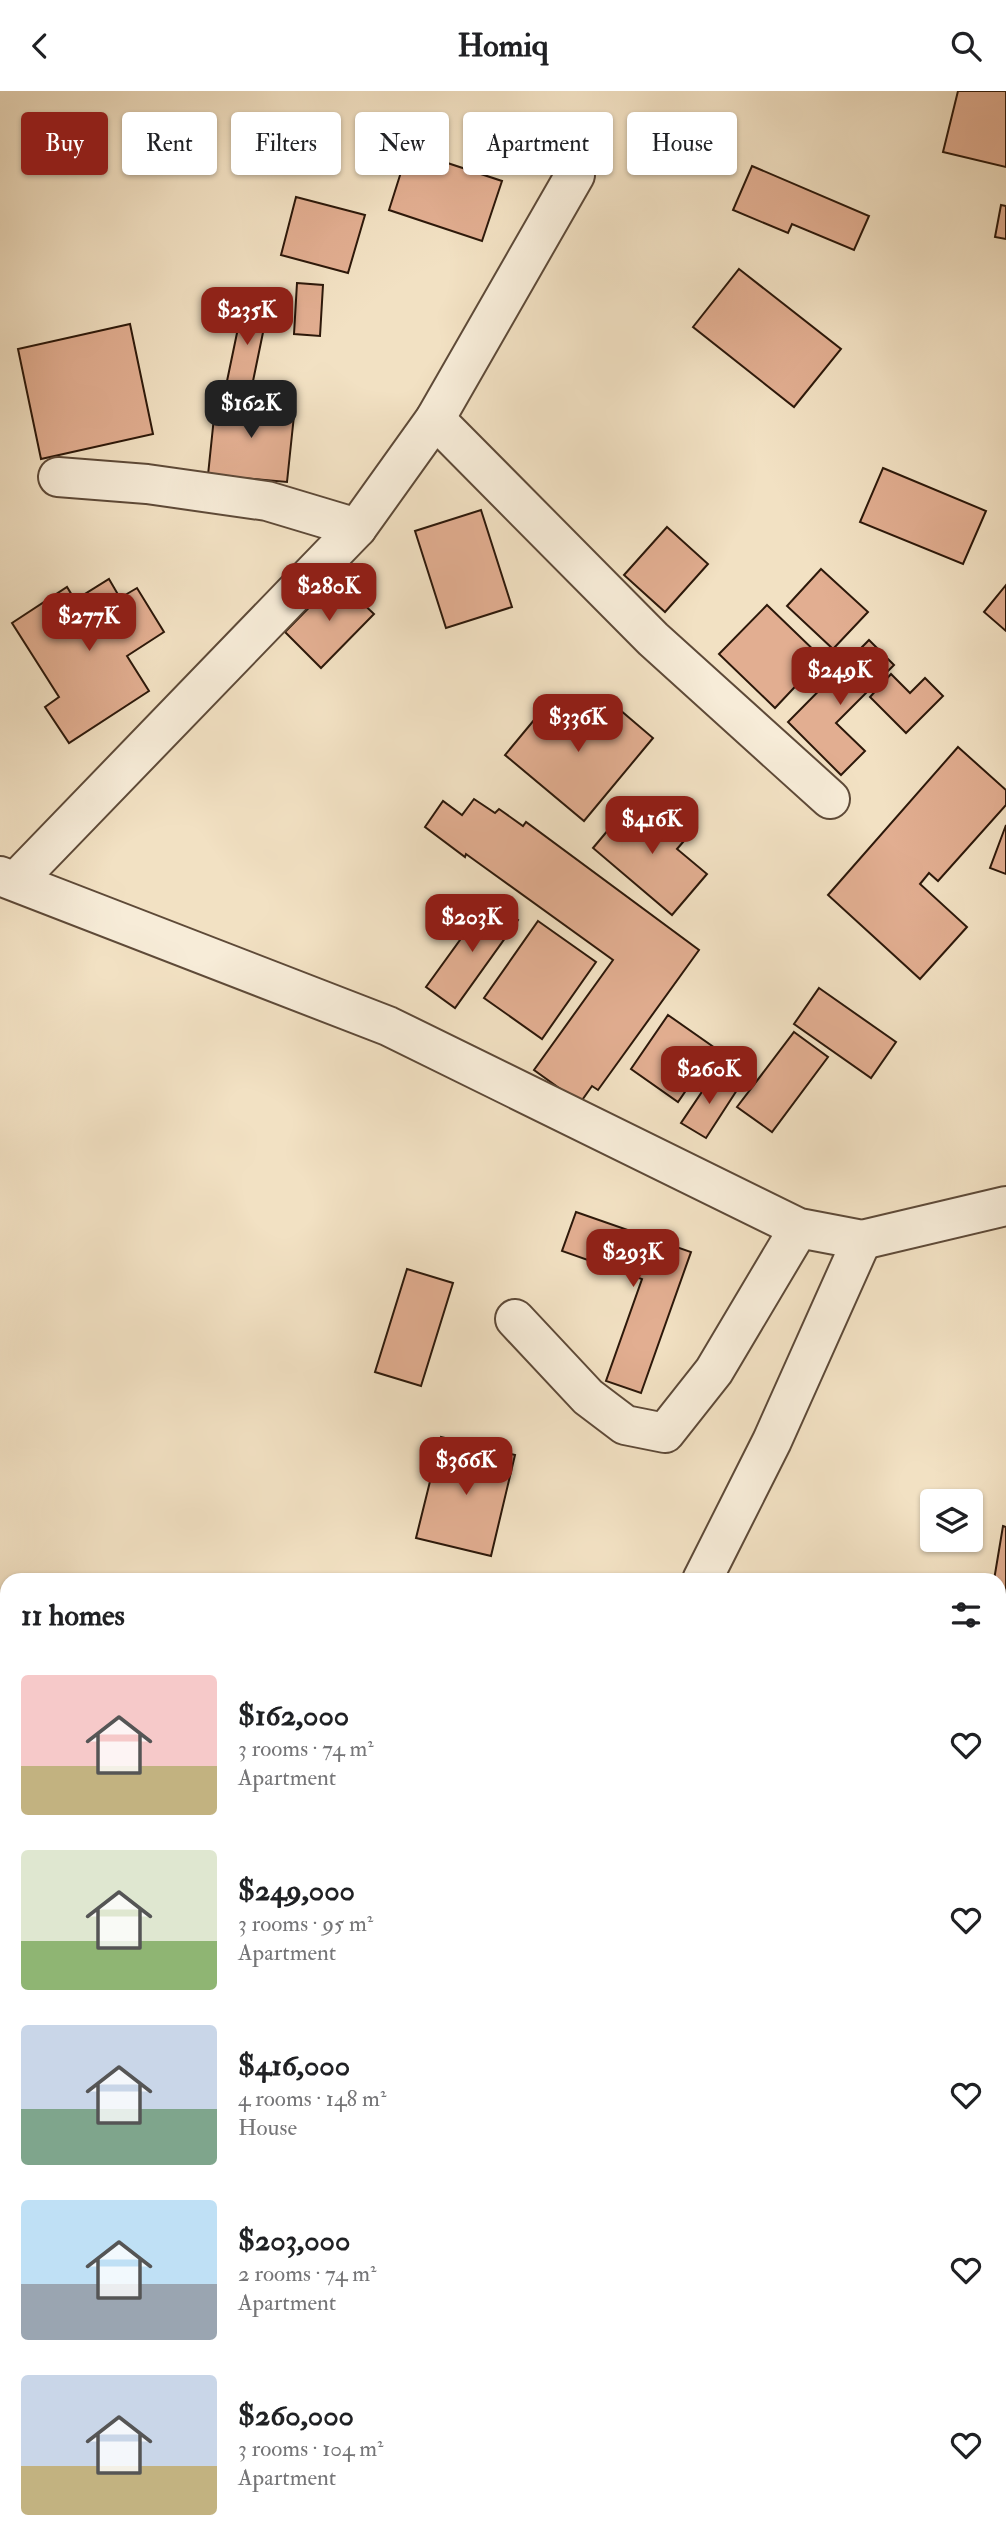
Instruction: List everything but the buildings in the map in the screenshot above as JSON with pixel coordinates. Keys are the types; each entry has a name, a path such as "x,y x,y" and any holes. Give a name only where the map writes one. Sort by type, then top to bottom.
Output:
{"street":[{"path":"575,175 435,419 358,528 8,878 388,1026 799,1228 862,1240 1006,1206"},
{"path":"435,419 653,639 830,799"},
{"path":"58,477 147,484 267,501 358,528"},
{"path":"515,1319 588,1397 625,1425 665,1433 714,1371 799,1228"},
{"path":"706,1573 772,1441 862,1240"}]}
